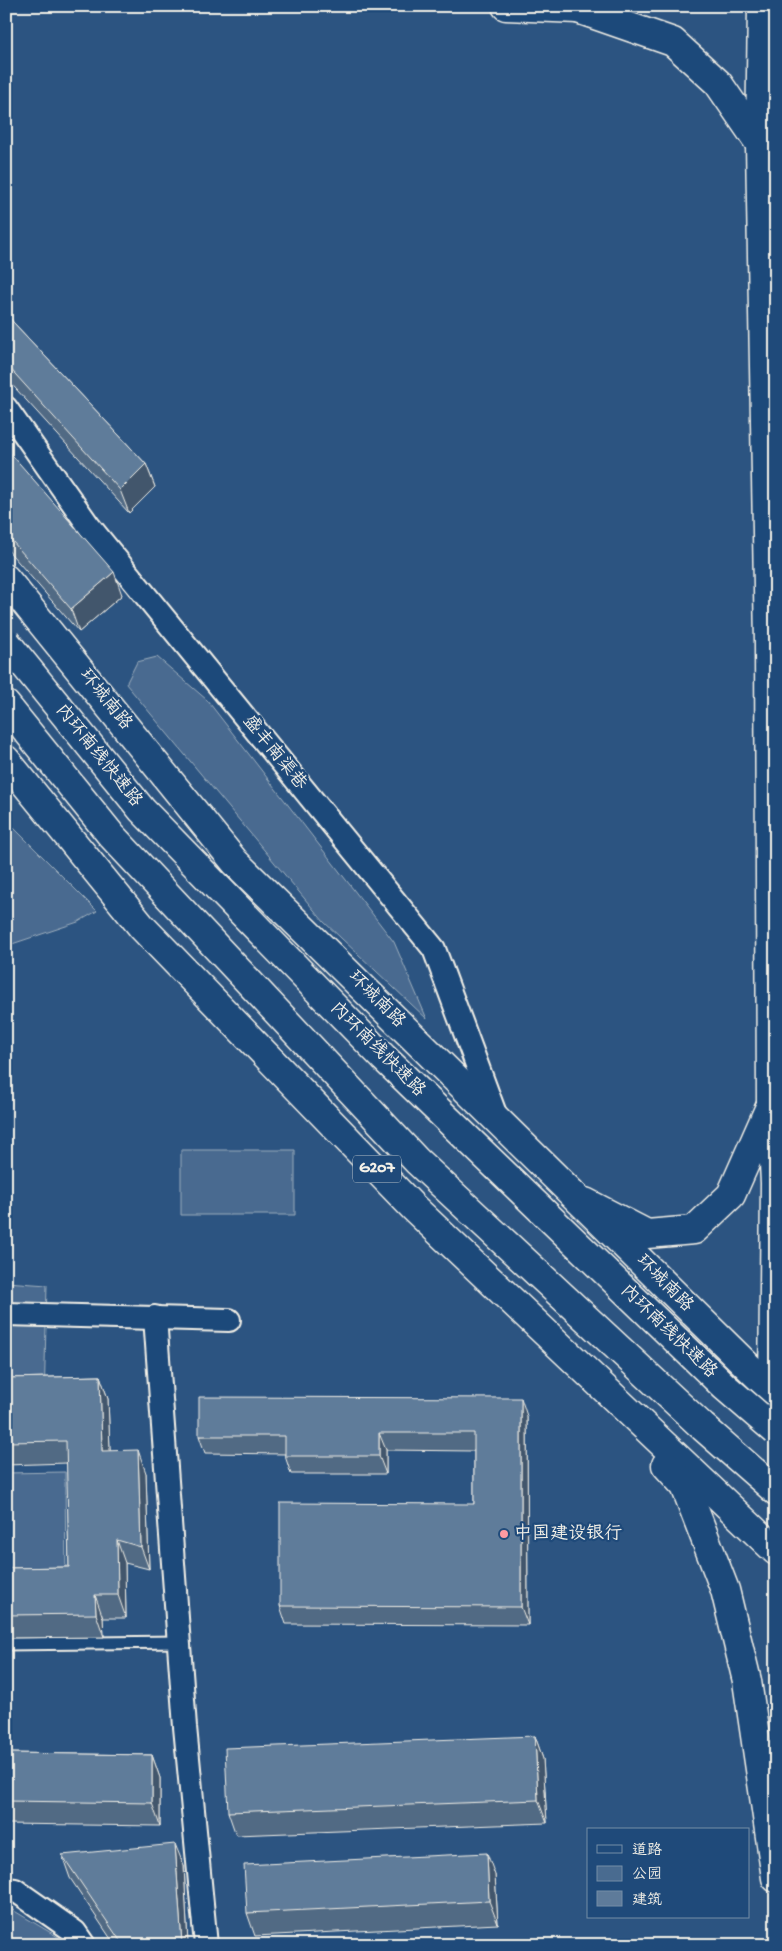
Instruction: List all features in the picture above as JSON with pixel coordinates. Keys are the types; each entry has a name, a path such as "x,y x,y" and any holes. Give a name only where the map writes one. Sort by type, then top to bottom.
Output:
{"main road":[{"path":"506,6 578,9 609,6"},
{"path":"762,6 760,144 769,643 771,1103 775,1183 774,1393 776,1439"},
{"path":"578,9 674,42 718,83 760,144"},
{"name":"环城南路","path":"6,579 235,862 774,1393"},
{"name":"内环南线快速路","path":"6,642 142,810 384,1058 718,1380 776,1432"},
{"name":"G207","path":"6,705 110,835 417,1161 696,1420 776,1491"},
{"name":"G207","path":"6,760 142,927 414,1208 776,1551"},
{"path":"576,1198 647,1234 694,1230 731,1195 771,1103"},
{"path":"555,1341 685,1486 725,1590 747,1681 776,1878"}],"street":[{"name":"盛丰南渠巷","path":"6,408 89,526 434,950 498,1121"},
{"path":"6,1314 229,1320"},
{"path":"156,1317 185,1727 206,1945"},
{"path":"6,1889 15,1890 75,1932 84,1945"}],"lane":[{"path":"6,1644 180,1642"}],"green space":[{"path":"157,657 207,700 394,942 427,1019 324,922 126,684 137,662"},
{"path":"6,820 97,911 78,922 6,946"},
{"path":"181,1150 295,1150 295,1215 181,1215"},
{"path":"6,1282 47,1285 44,1404 6,1403"},
{"path":"65,1472 66,1579 6,1580 6,1473"},
{"path":"6,1906 63,1940 66,1945 6,1945"}],"building":[{"path":"6,313 146,464 120,490 6,364"},
{"path":"6,448 114,572 71,609 6,534"},
{"path":"100,1376 102,1451 138,1450 141,1547 117,1540 118,1595 95,1595 96,1614 6,1615 6,1568 69,1567 66,1441 6,1442 6,1378"},
{"path":"199,1397 521,1398 521,1607 280,1606 280,1503 474,1504 474,1433 379,1433 379,1456 285,1456 285,1436 199,1436"},
{"path":"535,1736 538,1800 228,1812 225,1748"},
{"path":"6,1753 152,1755 152,1803 6,1801"},
{"path":"175,1844 182,1945 123,1945 62,1855"},
{"path":"487,1853 489,1901 247,1913 244,1865"}],"place":[{"name":"中国建设银行","path":"504,1534"}]}
